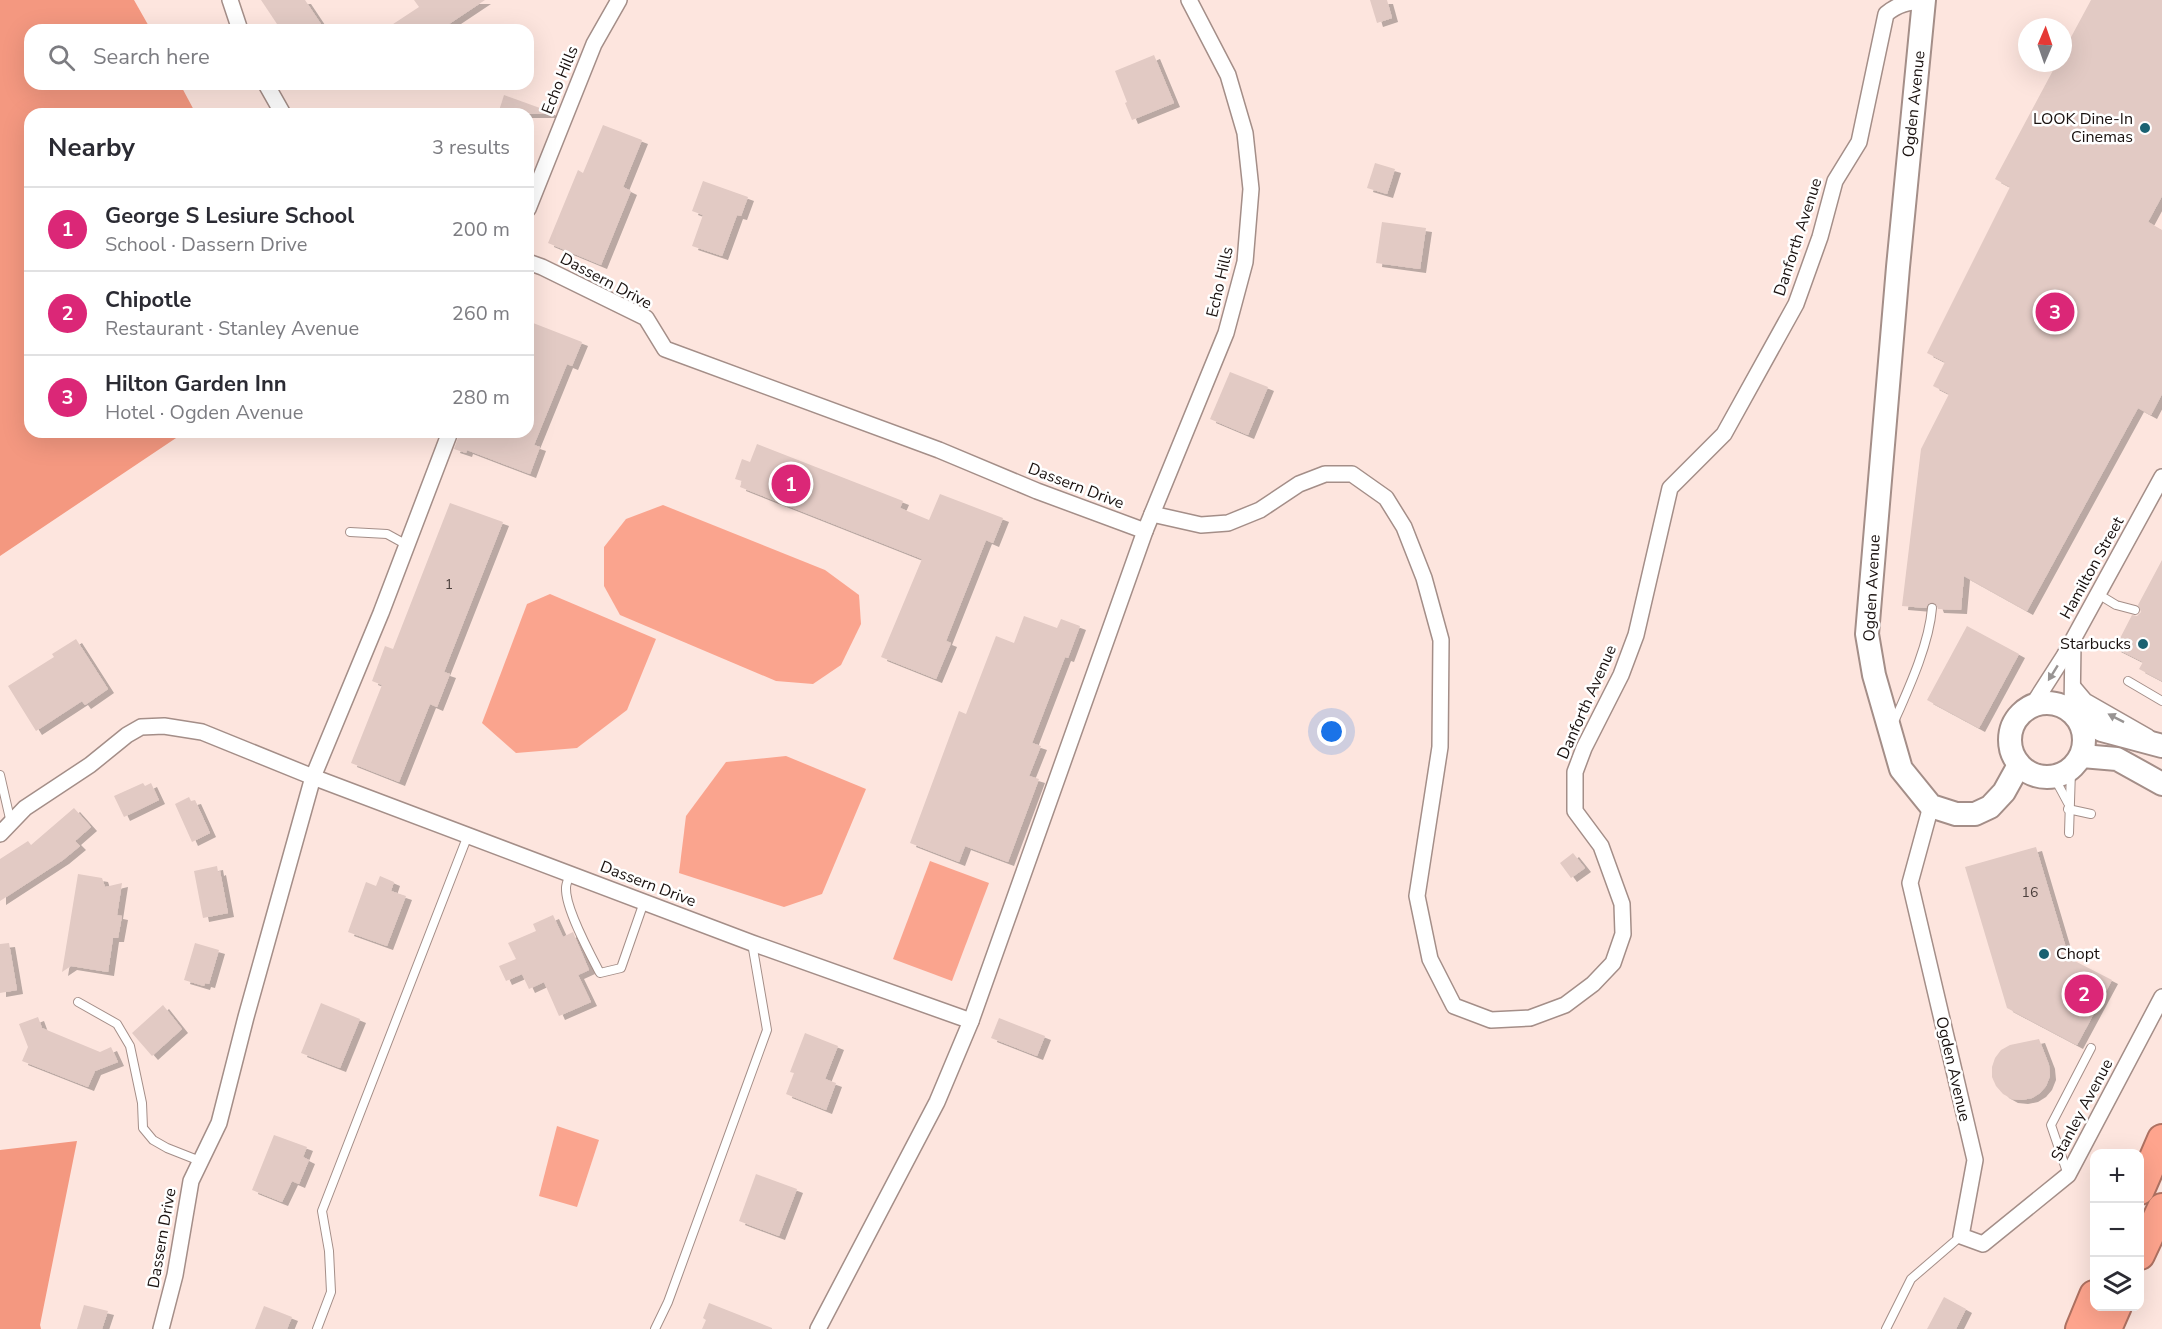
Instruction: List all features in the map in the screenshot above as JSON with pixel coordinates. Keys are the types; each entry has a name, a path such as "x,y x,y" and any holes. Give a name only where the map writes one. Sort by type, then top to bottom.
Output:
{"highway":[{"path":"2144,1179 2162,1139"},
{"path":"2144,1245 2162,1208"},
{"path":"2080,1329 2090,1305"},
{"path":"2107,1329 2114,1311"}],"street":[{"path":"230,0 238,24"},
{"name":"Echo Hills","path":"534,194 594,44 619,0"},
{"name":"Echo Hills","path":"1145,531 1226,333 1245,262 1251,189 1245,133 1228,75 1189,0"},
{"name":"Danforth Avenue","path":"1152,514 1201,525 1228,523 1260,510 1299,484 1325,474 1352,474 1386,498 1404,527 1424,578 1441,640 1440,747 1417,896 1430,959 1454,1006 1491,1020 1530,1018 1565,1005 1593,984 1613,963 1623,934 1622,904 1601,846 1575,811 1575,772 1584,747 1621,675 1636,635 1670,488 1724,434 1796,304 1820,237 1835,181 1859,142 1887,14 1896,6 1924,0"},
{"name":"Ogden Avenue","path":"1924,0 1897,278 1867,634 1874,675 1902,769 1931,806 1910,883 1975,1160 1961,1236"},
{"path":"269,90 280,108"},
{"name":"Dassern Drive","path":"534,264 645,318 665,349 939,450 1037,491 1145,531"},
{"name":"Dassern Drive","path":"161,1329 175,1275 190,1181 219,1123 313,777 448,438"},
{"name":"Hamilton Street","path":"2032,706 2073,639 2162,477"},
{"path":"818,1329 937,1102 971,1021 1145,531"},
{"path":"2069,767 2085,739 2081,723 2074,714 2073,639"},
{"path":"2074,687 2085,701 2132,726 2162,746"},
{"path":"2162,746 2102,730 2063,706 2053,703 2042,703 2022,712 2010,732 2013,755 2019,765 2029,773 2041,777 2069,767 2117,759 2162,784"},
{"path":"5,828 24,808 90,765 127,735 141,727 164,726 202,732 313,777"},
{"path":"1931,806 1956,814 1975,814 1990,807 2004,792 2019,765"},
{"name":"Dassern Drive","path":"313,777 752,943 971,1021"},
{"name":"Stanley Avenue","path":"1961,1236 1983,1245 2068,1175 2162,997"}],"lane":[{"path":"350,532 387,534 407,545"},
{"path":"2098,594 2116,605 2135,610"},
{"path":"1890,731 1910,684 1931,620 1932,608"},
{"path":"2128,681 2162,701"},
{"path":"2069,767 2069,833"},
{"path":"2069,767 2069,806"},
{"path":"0,775 5,828"},
{"path":"2069,806 2091,814"},
{"path":"317,1329 331,1292 322,1211 468,835"},
{"path":"570,874 566,889 572,910 586,947 600,973 621,968 644,902"},
{"path":"655,1329 668,1302 767,1030 752,943"},
{"path":"78,1002 117,1024 130,1046 142,1103 143,1128 153,1140 200,1161"},
{"path":"2068,1175 2050,1125 2091,1048"},
{"path":"1886,1329 1911,1278 1961,1236"}],"shaded area":[{"path":"0,0 134,0 148,24 24,24 24,90 183,90 193,108 24,108 24,438 176,438 0,556"},
{"path":"663,505 825,570 859,595 861,624 841,665 813,684 776,681 620,615 604,586 604,547 626,519"},
{"path":"550,594 656,639 627,710 577,748 516,753 482,723 527,604"},
{"path":"786,756 866,789 822,894 784,907 679,873 686,816 726,762"},
{"path":"930,861 989,883 952,981 893,959"},
{"path":"557,1126 599,1140 577,1207 539,1196"},
{"path":"77,1141 41,1329 0,1329 0,1150"}],"building":[{"path":"261,0 305,0 321,24 277,24"},
{"path":"414,0 485,0 449,24 393,24 419,7"},
{"path":"1370,0 1387,0 1392,18 1377,23"},
{"path":"2091,0 2162,0 2162,196 2148,222 2162,230 2162,394 2151,415 2138,408 2027,611 1964,576 1961,610 1938,609 1932,602 1926,608 1902,606 1921,449 1949,394 1933,386 1945,362 1927,353 2010,187 1995,179 2052,72 2072,72 2072,35"},
{"path":"1154,55 1174,103 1132,120 1115,71"},
{"path":"504,95 551,112 551,114 534,114 534,108 500,108"},
{"path":"603,125 642,140 623,187 631,191 601,265 548,243 578,170 583,173"},
{"path":"1375,163 1395,169 1387,194 1367,188"},
{"path":"703,181 748,197 741,216 737,215 722,256 692,246 703,215 692,211"},
{"path":"1382,222 1426,228 1420,269 1376,263"},
{"path":"534,323 582,342 572,366 567,364 534,445 540,447 530,474 467,450 466,453 454,449 458,438 534,438"},
{"path":"1230,372 1268,387 1248,435 1210,419"},
{"path":"757,444 903,501 900,508 929,520 940,494 1003,518 993,543 986,540 946,641 951,643 936,679 881,657 922,559 740,487 742,481 735,479 742,459 750,462"},
{"path":"450,503 503,522 444,672 450,674 437,707 430,704 399,782 351,763 382,685 372,681 385,646 393,649"},
{"path":"2162,560 2162,681 2139,669 2143,662 2115,648 2132,615 2137,616 2141,612 2138,605"},
{"path":"1024,616 1057,628 1061,619 1080,626 1068,658 1065,657 1032,743 1041,746 1029,776 1039,779 1008,862 965,846 959,862 910,843 959,711 966,714 996,636 1014,643"},
{"path":"1967,626 2019,654 1979,728 1927,700"},
{"path":"76,639 108,689 85,705 82,701 36,731 8,686 54,657 52,654"},
{"path":"143,783 145,786 151,783 159,800 124,817 114,796"},
{"path":"189,797 191,801 195,800 210,833 192,842 175,804"},
{"path":"74,808 91,827 75,841 80,846 63,860 0,901 0,859 28,841 31,845"},
{"path":"2036,847 2069,958 2112,980 2077,1045 2007,1008 1965,867"},
{"path":"1573,853 1585,868 1571,878 1560,863"},
{"path":"217,866 228,913 203,918 194,871"},
{"path":"78,874 102,878 105,887 122,883 117,915 122,916 118,938 113,938 108,972 71,966 62,972"},
{"path":"380,876 394,882 391,891 406,896 387,946 348,932 366,882 376,886"},
{"path":"553,915 563,937 573,932 589,970 578,975 591,1002 559,1016 544,982 529,989 522,974 506,981 499,966 516,959 508,943 536,931 533,924"},
{"path":"9,943 17,990 0,993 0,944"},
{"path":"195,943 219,950 209,984 205,983 204,986 184,980"},
{"path":"321,1003 360,1019 340,1068 301,1053"},
{"path":"163,1005 182,1029 152,1056 132,1033"},
{"path":"38,1017 42,1028 100,1052 111,1047 118,1062 95,1071 88,1087 22,1061 28,1047 19,1024"},
{"path":"999,1018 1045,1036 1037,1056 991,1038"},
{"path":"805,1033 838,1046 825,1079 836,1083 826,1110 786,1094 794,1073 790,1072"},
{"path":"2039,1039 2049,1065 2050,1076 2046,1086 2032,1098 2012,1099 2003,1094 1992,1077 1995,1058 2001,1050 2010,1045"},
{"path":"274,1135 307,1147 303,1157 309,1160 299,1184 292,1181 282,1202 252,1190"},
{"path":"756,1174 797,1189 779,1236 739,1221"},
{"path":"1944,1297 1966,1309 1956,1329 1927,1329"},
{"path":"709,1303 772,1329 702,1329 706,1320 703,1318"},
{"path":"84,1305 108,1311 102,1329 77,1329"},
{"path":"264,1306 292,1317 287,1329 255,1329"}],"place":[{"name":"LOOK Dine-In Cinemas","path":"2145,128"},
{"name":"Hilton Garden Inn","path":"2055,312"},
{"name":"George S Lesiure School","path":"791,484"},
{"name":"Starbucks","path":"2143,644"},
{"name":"Chopt","path":"2044,954"},
{"name":"Chipotle","path":"2084,994"}]}
